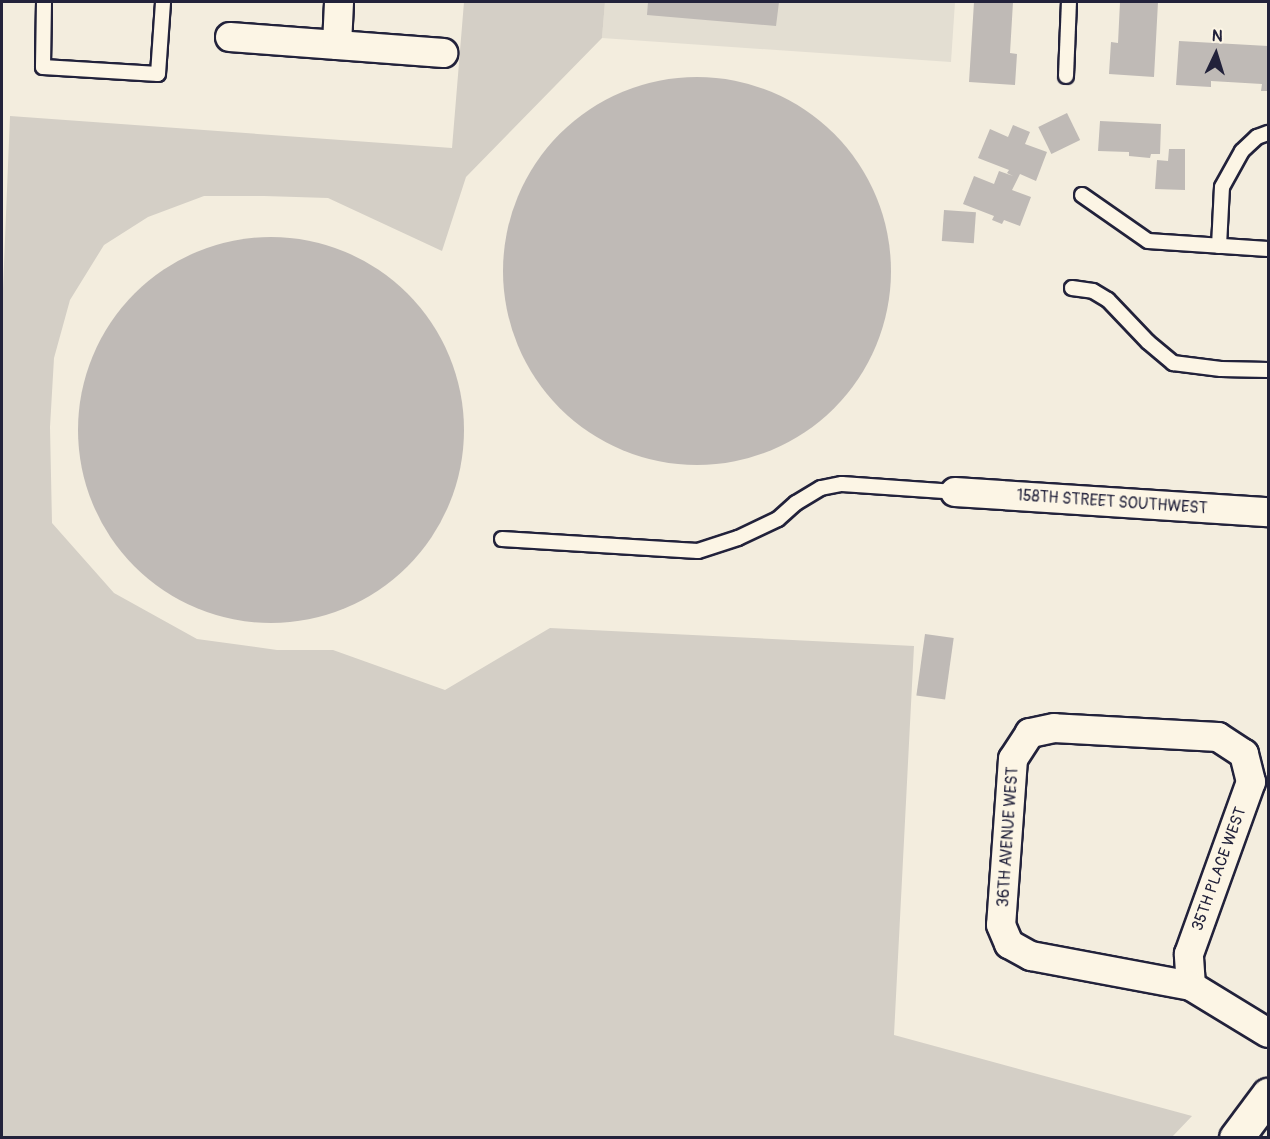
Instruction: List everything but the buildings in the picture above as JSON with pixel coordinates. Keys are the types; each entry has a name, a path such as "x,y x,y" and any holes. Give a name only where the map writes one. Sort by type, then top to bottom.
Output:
{"street":[{"path":"337,45 339,2"},
{"path":"230,37 443,53"},
{"name":"158TH STREET SOUTHWEST","path":"955,492 1269,512"},
{"name":"36TH AVENUE WEST","path":"1191,986 1031,956 1008,944 1002,925 1013,759 1030,733 1054,728 1218,737 1244,754"},
{"name":"35TH PLACE WEST","path":"1191,986 1189,954 1251,782 1244,754"},
{"path":"1191,986 1269,1033"},
{"path":"1236,1137 1269,1095"}],"lane":[{"path":"44,2 43,68 158,74 163,2"},
{"path":"1066,76 1069,2"},
{"path":"1219,246 1222,187 1242,151 1257,137 1269,132"},
{"path":"1082,195 1148,242 1269,249"},
{"path":"1072,288 1093,291 1108,300 1148,342 1173,363 1221,369 1269,370"},
{"path":"502,539 698,551 738,538 778,519 796,503 821,488 842,484 955,492"}],"shaded area":[{"path":"464,2 605,2 602,38 466,177 442,251 328,198 264,196 204,196 148,217 104,245 70,300 54,358 50,427 52,523 114,593 197,639 277,650 333,650 445,690 550,628 914,646 894,1035 1192,1116 1172,1137 2,1137 2,313 10,116 452,148"},
{"path":"605,2 955,2 951,62 602,38"}]}
